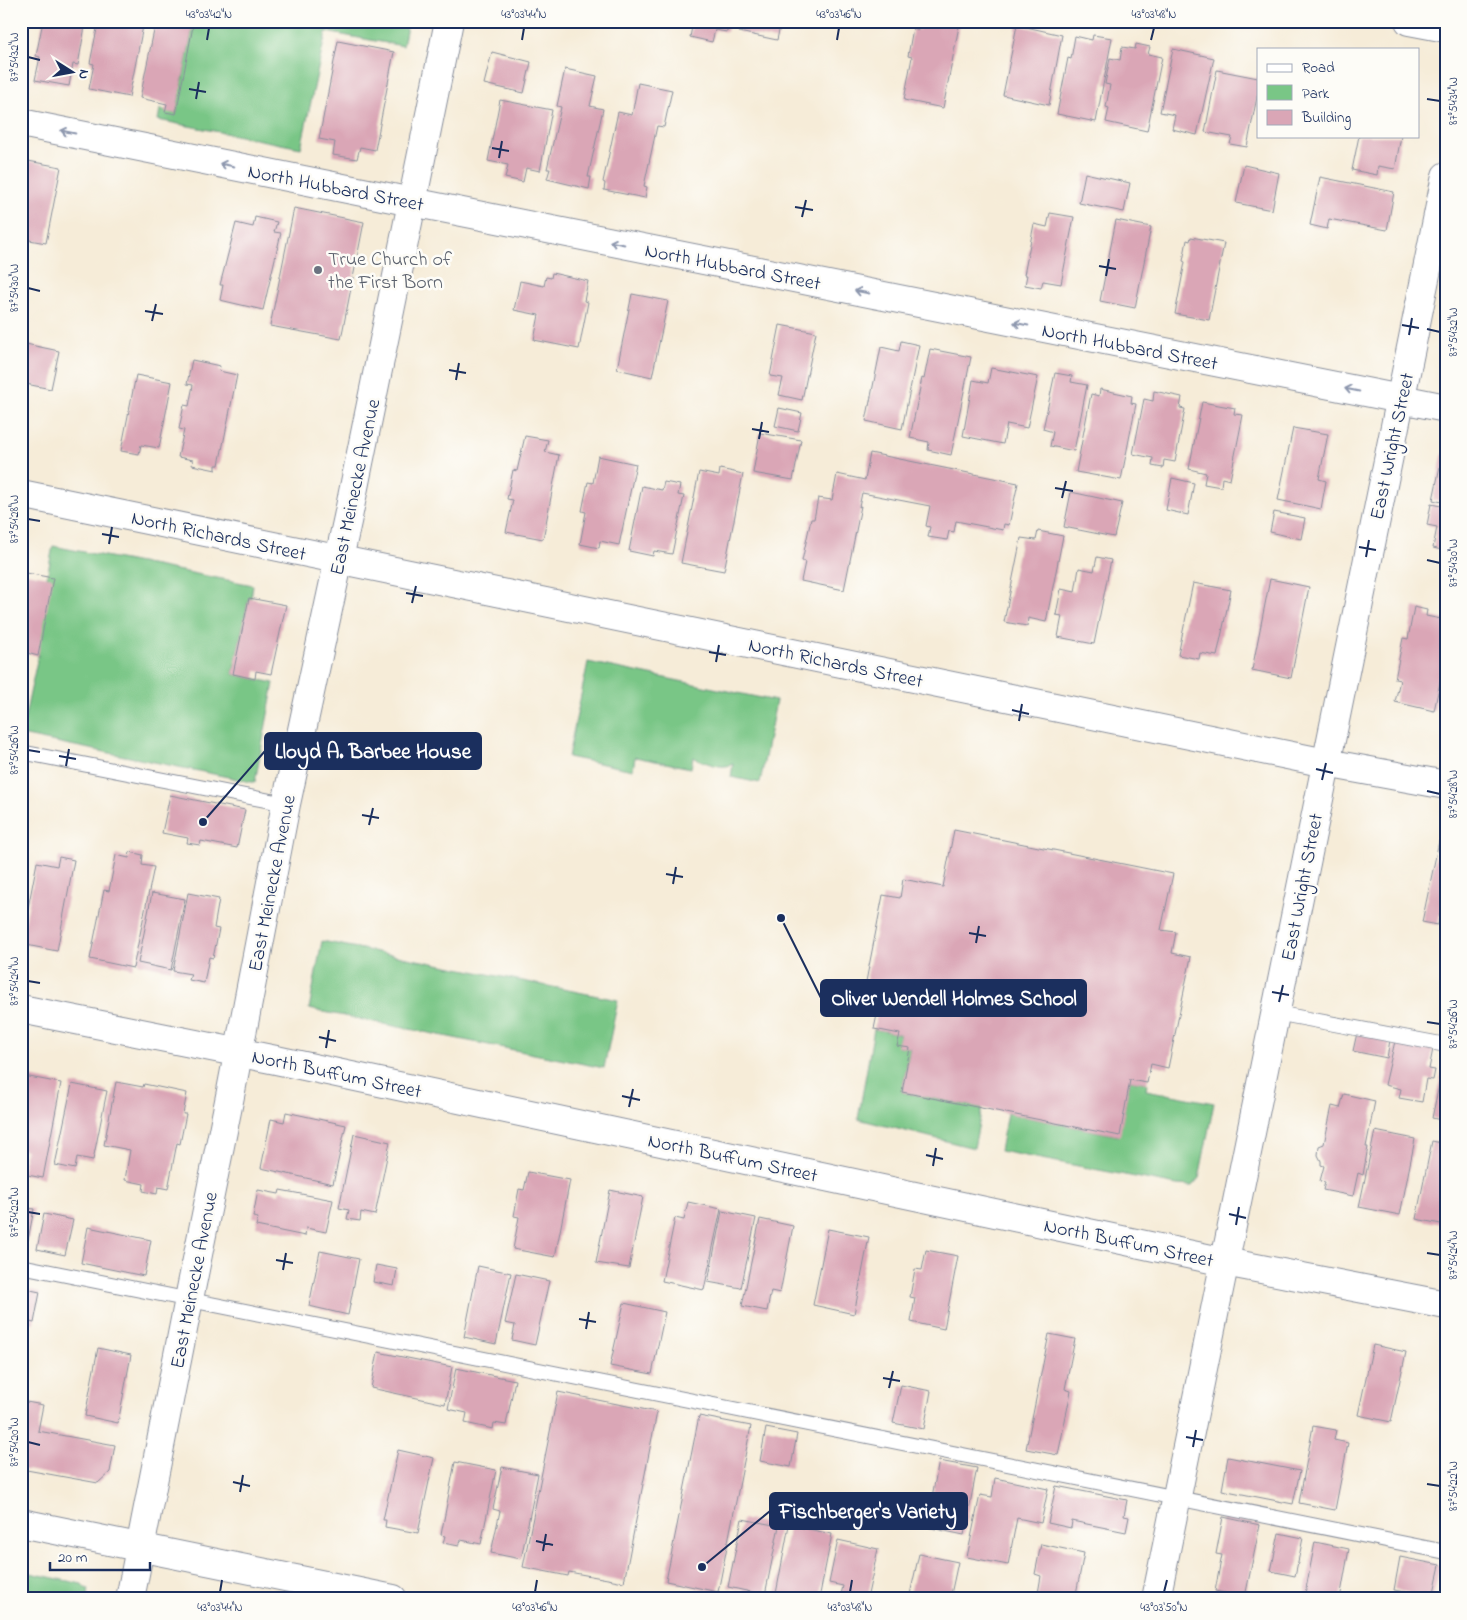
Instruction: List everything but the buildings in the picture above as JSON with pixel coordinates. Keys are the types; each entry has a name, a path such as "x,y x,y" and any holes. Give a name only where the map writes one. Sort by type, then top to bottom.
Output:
{"street":[{"name":"East Meinecke Avenue","path":"130,1599 286,804 340,560 449,21"},
{"path":"1409,21 1446,28"},
{"name":"North Hubbard Street","path":"21,123 1446,408"},
{"name":"East Wright Street","path":"1156,1599 1446,176"},
{"name":"North Richards Street","path":"21,494 1326,763 1446,785"},
{"name":"North Buffum Street","path":"21,1009 238,1052 1225,1262 1446,1305"},
{"path":"21,1523 393,1599"}],"lane":[{"path":"21,752 286,804"},
{"path":"1276,1012 1446,1045"},
{"path":"21,1266 1446,1552"}],"green space":[{"path":"194,21 308,21 327,25 328,21 408,21 403,46 326,32 301,148 158,120 160,109 176,114"},
{"path":"53,546 253,585 233,674 274,683 255,782 21,735 38,656 47,577"},
{"path":"588,662 776,701 760,783 731,777 733,764 718,766 693,757 691,768 635,757 633,770 568,757"},
{"path":"322,941 618,1000 604,1068 309,1009"},
{"path":"874,1029 900,1034 898,1046 910,1048 902,1092 982,1108 974,1148 858,1119"},
{"path":"1130,1080 1147,1083 1146,1090 1214,1103 1199,1178 1192,1186 1177,1185 1000,1151 1007,1113 1119,1136"},
{"path":"21,1571 82,1584 85,1588 89,1589 87,1599 21,1599"}],"place":[{"name":"True Church of the First Born","path":"318,270"},
{"name":"Lloyd A. Barbee House","path":"203,822"},
{"name":"Oliver Wendell Holmes School","path":"781,918"},
{"name":"Fischberger's Variety","path":"702,1567"}]}
